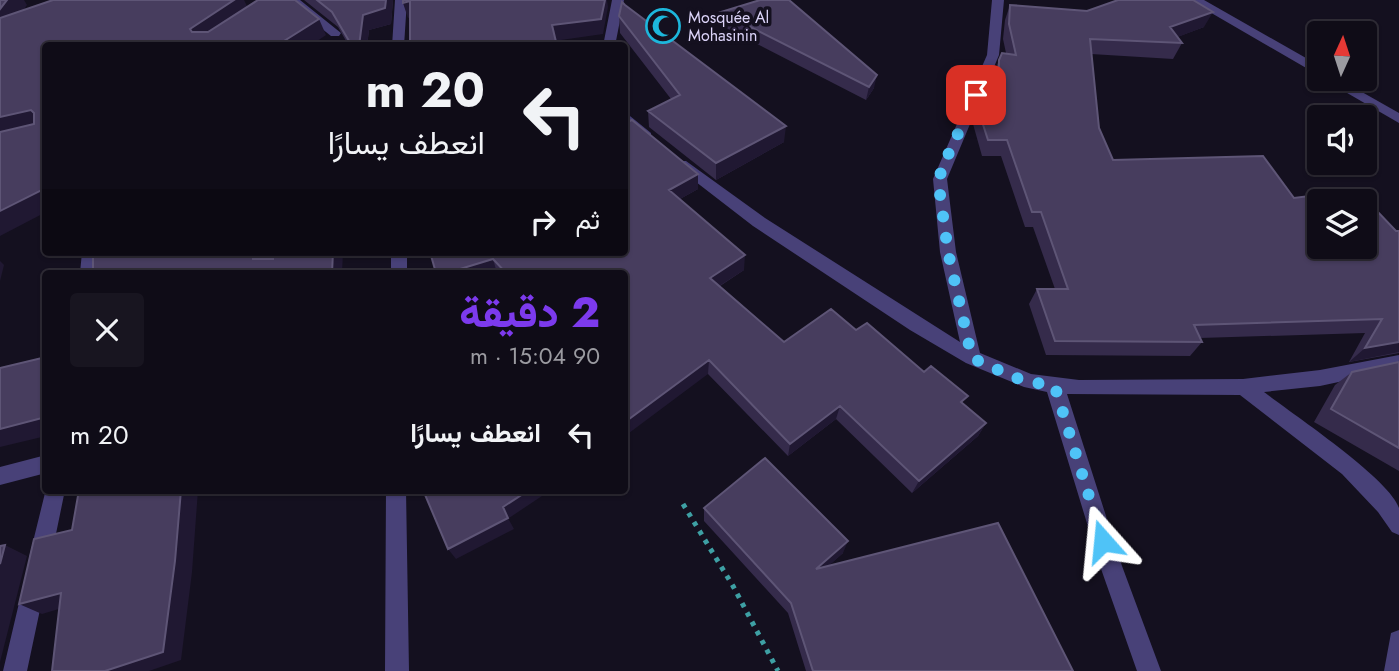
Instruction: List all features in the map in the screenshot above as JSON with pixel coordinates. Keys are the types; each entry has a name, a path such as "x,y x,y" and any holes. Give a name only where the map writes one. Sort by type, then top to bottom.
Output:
{"street":[{"path":"292,0 335,33"},
{"path":"398,42 401,0"},
{"path":"610,42 618,0"},
{"path":"972,358 948,252 940,179 993,55 998,0"},
{"path":"1195,0 1307,65"},
{"path":"1351,91 1399,119"},
{"path":"628,119 659,147 770,229 916,325 972,358 1016,378 1055,387 1243,387 1320,378 1399,362"},
{"path":"1055,387 1111,566 1149,671"},
{"path":"1243,387 1360,477 1388,505 1399,525"},
{"path":"0,476 42,465"},
{"path":"15,671 54,494"},
{"path":"396,494 397,671"},
{"path":"1396,671 1399,641"}],"path":[{"path":"683,504 733,586 778,671"}],"building":[{"path":"0,0 7,0 0,9"},
{"path":"53,0 234,0 190,29 192,32 208,32 258,0 295,0 319,19 282,42 42,42 42,190 0,211 0,132 34,124 34,113 31,110 0,117 0,18"},
{"path":"317,0 386,0 385,8 363,15 360,42 350,42 332,12"},
{"path":"403,0 605,0 601,19 552,25 556,42 410,42 410,1 403,3"},
{"path":"760,0 789,0 877,75 869,87 721,12"},
{"path":"1118,0 1193,0 1213,12 1170,27 1182,43 1090,39 1099,128 1113,160 1263,156 1294,198 1307,196 1307,259 1377,259 1377,211 1399,231 1399,342 1365,348 1382,319 1194,325 1202,342 1055,341 1037,289 1068,289 1041,212 1032,212 1007,140 988,140 978,109 982,101 998,101 999,60 1002,53 1016,55 1009,24 1010,5 1087,11"},
{"path":"622,2 786,126 716,163 648,111 680,95 619,16"},
{"path":"632,120 698,174 669,190 745,255 710,278 784,342 831,309 856,330 867,323 924,372 931,366 968,396 961,402 986,423 919,481 840,406 790,444 709,360 628,420 628,270 503,270 493,259 457,270 435,270 431,256 628,256 628,122"},
{"path":"93,256 253,256 253,259 273,259 273,256 333,256 332,270 93,270"},
{"path":"42,358 42,418 0,429 0,368"},
{"path":"1399,362 1399,448 1331,409 1352,372"},
{"path":"765,458 848,541 816,569 998,523 1073,671 813,671 791,603 704,508"},
{"path":"78,494 181,494 163,652 105,671 52,671 61,593 19,604 34,539 72,530"},
{"path":"425,494 523,494 503,507 508,518 448,549"},
{"path":"5,545 0,564 0,546"}],"place":[{"name":"Mosquée Al Mohasinin","path":"663,26"}],"route":[{"path":"976,95 941,170 939,187 948,252 972,358 1016,378 1055,387 1103,541"}]}
